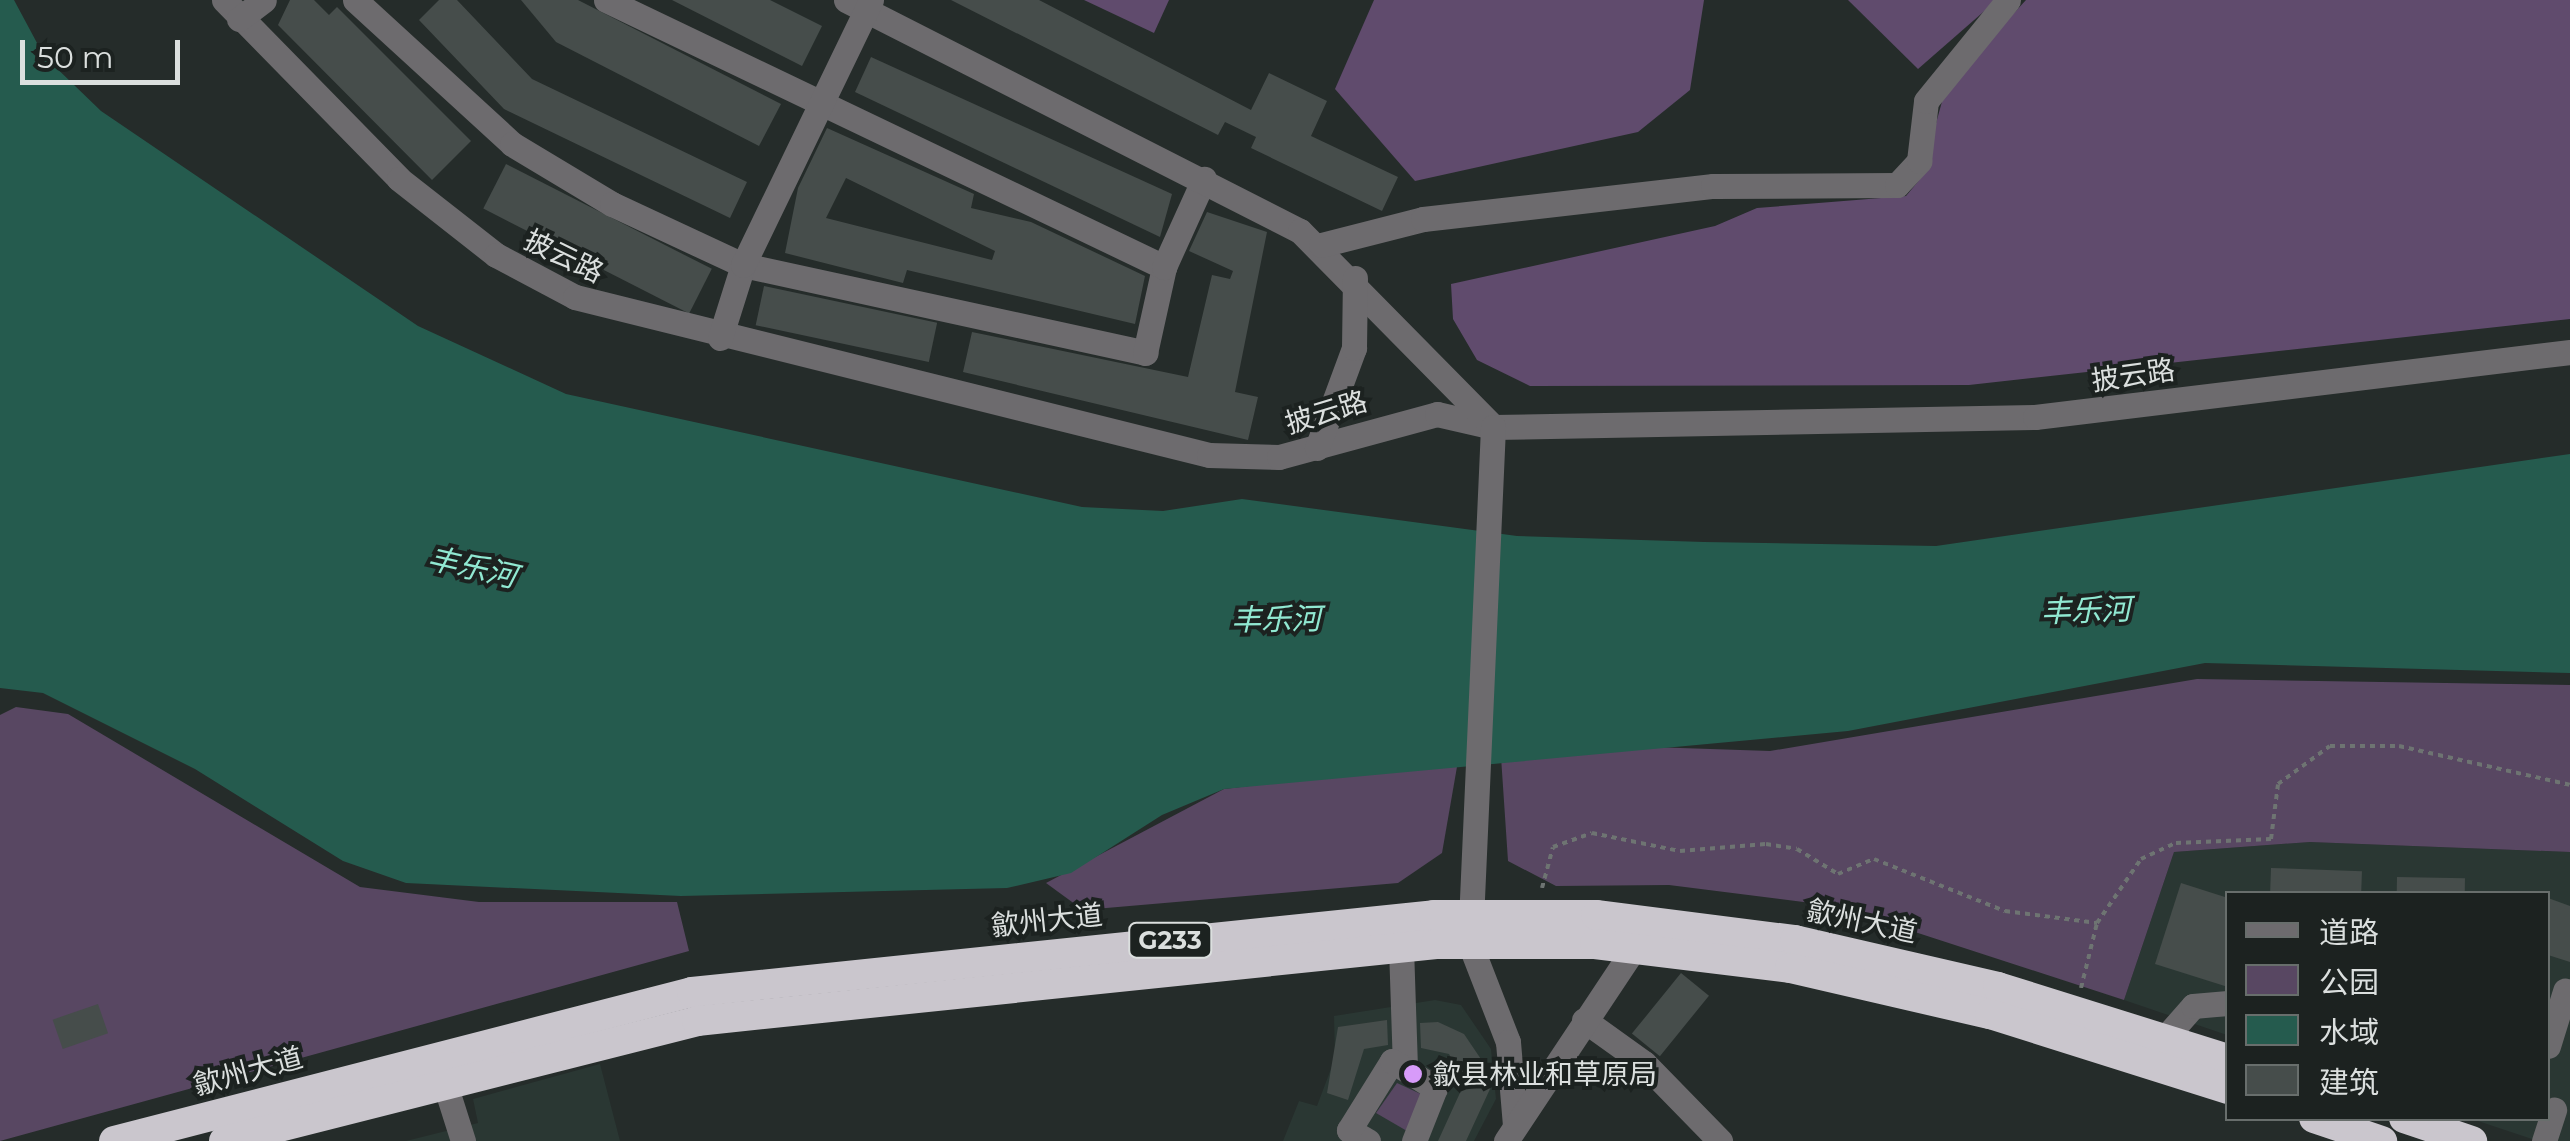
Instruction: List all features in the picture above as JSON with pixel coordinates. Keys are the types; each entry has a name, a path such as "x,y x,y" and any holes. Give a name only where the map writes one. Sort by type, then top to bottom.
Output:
{"highway":[{"name":"歙州大道","path":"224,1141 444,1082 752,1012 1400,948 1534,915 1795,940 2075,1011 2225,1059"},
{"name":"歙州大道","path":"114,1141 692,992 1471,930 1634,948 1924,997 2225,1089"},
{"path":"2323,1121 2382,1141"},
{"path":"2413,1121 2472,1141"}],"street":[{"path":"231,9 264,0"},
{"path":"354,0 512,144 612,204 743,264 1145,353 1164,267 1204,179"},
{"path":"606,0 1164,267"},
{"path":"1320,246 1422,219 1713,186 1897,185 1920,161 1926,101 2008,0"},
{"path":"720,338 743,264 821,103 861,3 1204,179 1320,246 1356,278 1493,427 1495,483 1471,930 1504,1028 1510,1133"},
{"name":"披云路","path":"231,9 353,138 496,255 610,311 1209,455 1317,448 1420,416 1493,427 1694,418 1968,422 2570,352"},
{"path":"1317,448 1354,348 1356,278"},
{"path":"1400,948 1405,1066"},
{"path":"1510,1133 1634,948"},
{"path":"2550,1037 2561,990"},
{"path":"2164,1038 2192,1006 2225,1002"},
{"path":"1584,1020 1644,1063 1720,1141"},
{"path":"1368,1141 1350,1130 1392,1061 1428,1076 1436,1093 1414,1141"},
{"path":"444,1082 463,1141"},
{"path":"2544,1141 2557,1111"}],"path":[{"path":"2075,1011 2097,923 2153,851 2272,839 2278,784 2330,746 2398,746 2570,786"},
{"path":"1534,915 1553,847 1592,833 1680,851 1797,849 1838,874 1874,859 2004,911 2097,923"}],"shaded area":[{"path":"1084,0 1169,0 1154,33"},
{"path":"1374,0 1704,0 1690,90 1638,132 1415,181 1335,89"},
{"path":"1848,0 1997,0 1918,69"},
{"path":"2026,0 2570,0 2570,319 1969,385 1530,386 1477,360 1453,319 1451,284 1715,226 1757,208 1906,196 1921,178 1946,87"},
{"path":"2310,842 2570,852 2570,1141 2538,1141 2478,1121 2550,1121 2550,891 2225,891 2225,1034 2124,1000 2174,852"},
{"name":"歙县林业和草原局","path":"1435,1000 1461,1005 1491,1049 1496,1099 1474,1141 1283,1141 1299,1101 1317,1106 1335,1058 1334,1016"},
{"path":"600,1064 620,1141 406,1141 478,1123 473,1099"}],"green space":[{"path":"2197,679 2570,685 2570,852 2310,842 2174,852 2124,1000 1835,906 1669,885 1556,886 1508,861 1500,742 1770,751"},
{"path":"16,707 68,714 360,887 479,902 677,902 689,951 0,1141 0,715"},
{"path":"1458,761 1442,853 1398,883 1083,910 1046,883 1224,789"},
{"path":"1397,1083 1423,1095 1407,1131 1376,1113"}],"water":[{"name":"丰乐河","path":"0,0 14,0 44,56 101,111 418,326 566,394 1082,507 1163,511 1242,499 1517,536 1704,542 1936,546 2570,454 2570,673 2205,663 1848,731 1224,789 1162,815 1071,873 1007,888 681,896 406,883 343,861 195,769 43,693 0,688"}],"building":[{"path":"290,0 314,0 329,15 337,7 471,141 432,180 278,25"},
{"path":"439,0 457,0 532,79 747,182 730,218 504,109 419,20"},
{"path":"521,0 578,0 781,104 759,146 556,42"},
{"path":"672,0 770,0 822,26 802,66"},
{"path":"951,0 1039,0 1251,110 1269,73 1327,101 1311,136 1398,177 1382,211 1251,148 1256,137 1225,122 1218,135"},
{"path":"871,57 1172,194 1160,237 855,92"},
{"path":"827,128 974,194 971,208 1031,222 1145,276 1135,324 907,270 903,283 785,253 798,188","holes":["846,178 995,251 992,260 826,218"]},
{"path":"506,164 712,269 689,313 483,209"},
{"path":"1207,212 1267,232 1235,392 1258,397 1248,440 963,372 972,332 1188,377 1212,275 1230,279 1233,271 1189,251"},
{"path":"764,286 937,323 929,362 756,325"},
{"path":"2271,868 2362,871 2361,891 2270,891"},
{"path":"2397,877 2465,878 2465,891 2397,891"},
{"path":"2181,883 2225,897 2225,986 2155,964"},
{"path":"2550,899 2570,906 2570,962 2550,956"},
{"path":"1681,973 1709,996 1660,1056 1632,1034"},
{"path":"98,1004 108,1033 63,1049 53,1020"},
{"path":"1387,1020 1388,1045 1364,1049 1348,1100 1327,1093 1338,1027"},
{"path":"1438,1022 1464,1034 1487,1068 1490,1089 1466,1141 1438,1141 1464,1084 1449,1054 1421,1048 1420,1023"}],"place":[{"name":"歙县林业和草原局","path":"1413,1074"}]}
